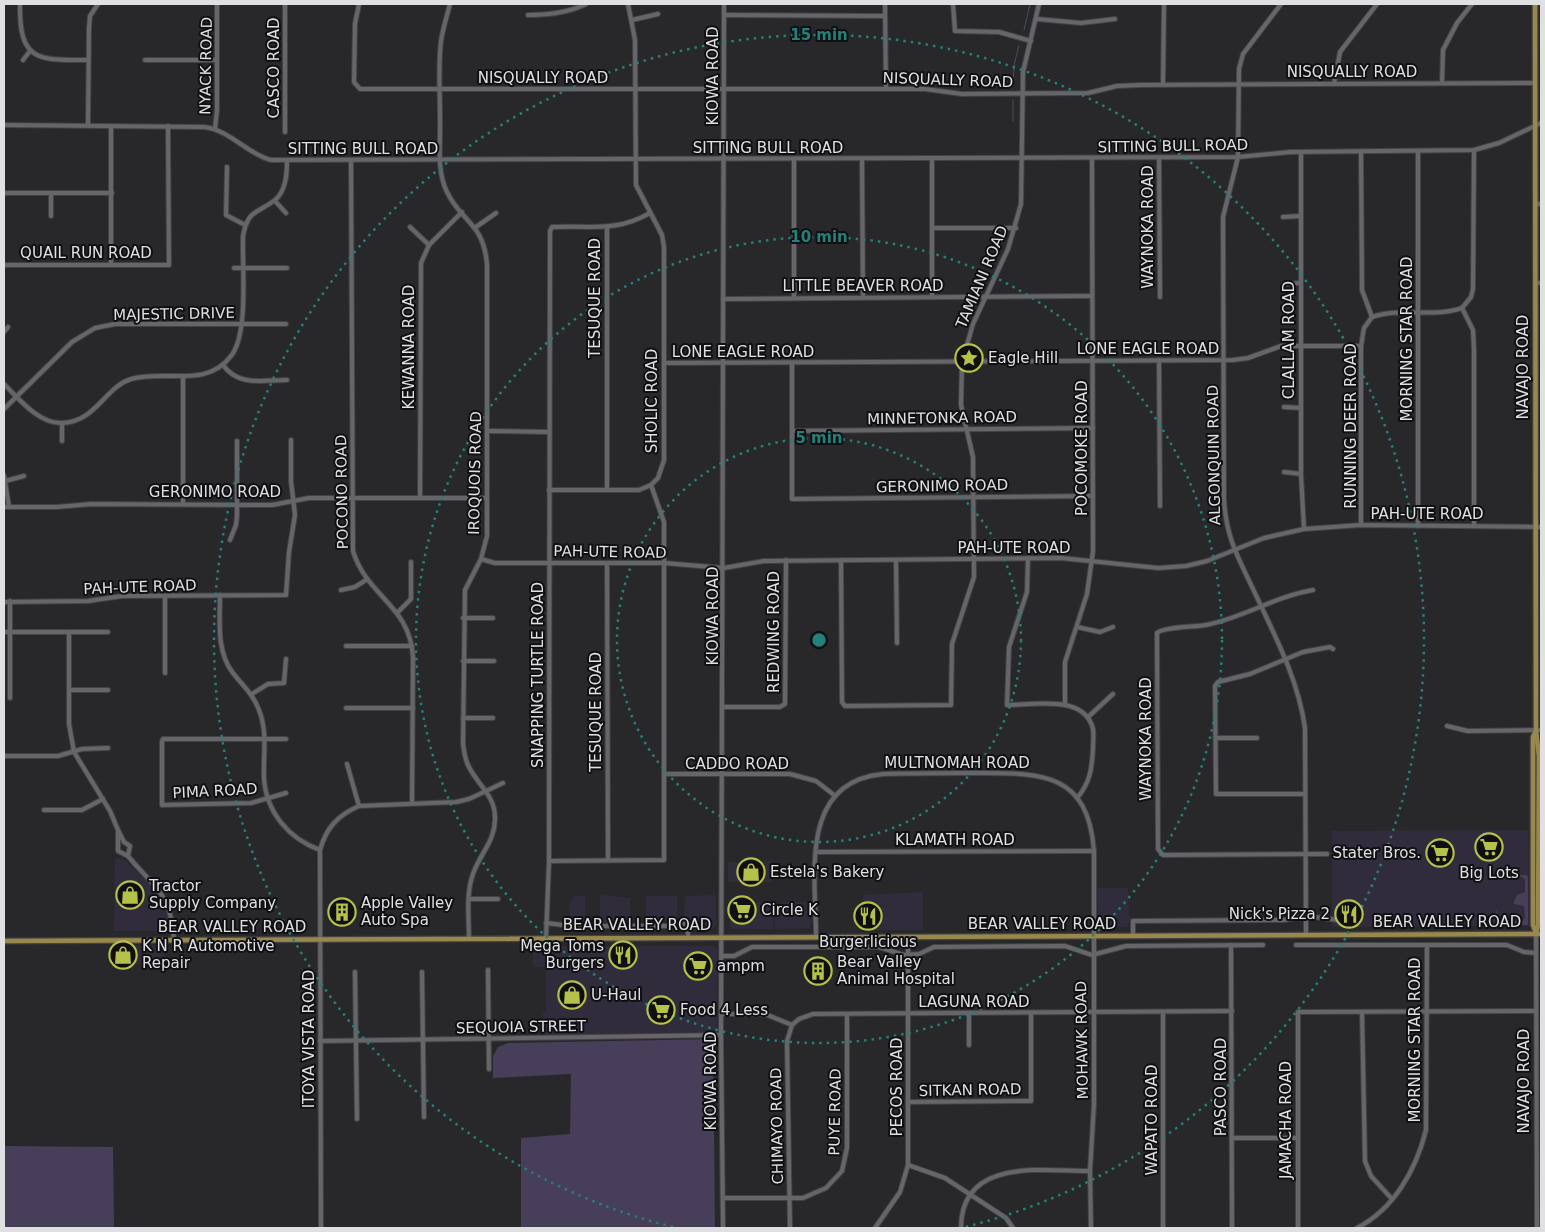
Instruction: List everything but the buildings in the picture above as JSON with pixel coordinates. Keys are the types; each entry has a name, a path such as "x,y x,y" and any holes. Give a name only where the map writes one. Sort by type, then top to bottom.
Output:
{"main road":[{"name":"NAVAJO ROAD","path":"1534,4 1538,204 1539,934"},
{"name":"BEAR VALLEY ROAD","path":"4,941 1539,934"}],"street":[{"path":"20,4 20,30 30,51 46,60 88,60"},
{"path":"88,125 90,20 98,4"},
{"name":"NYACK ROAD","path":"215,129 217,110 217,4"},
{"name":"CASCO ROAD","path":"285,4 285,132"},
{"name":"NISQUALLY ROAD","path":"359,4 355,24 354,82 360,89 724,90 886,88 931,89 962,94 1088,93 1117,86 1163,84 1535,84"},
{"name":"IROQUOIS ROAD","path":"450,4 441,39 440,160 446,190 476,227 486,250 487,264 487,536 481,559 465,590 463,618 463,718 465,756 469,767 486,791 493,805 495,827 488,848 478,861 472,877 469,899 469,939"},
{"path":"528,15 546,15 575,10 586,4"},
{"name":"SHOLIC ROAD","path":"628,4 632,20 636,185 662,235 664,247 664,460 658,478 651,485"},
{"name":"KIOWA ROAD","path":"723,1228 721,1035 724,775 724,4"},
{"path":"885,4 886,88"},
{"path":"953,4 955,31 999,32 1031,41"},
{"name":"TAMIANI ROAD","path":"841,560 842,702 845,706 951,705 952,644 974,577 973,457 960,394 962,362 968,336 1016,228 1021,204 1023,72 1039,4"},
{"path":"1163,84 1164,4"},
{"name":"ALGONQUIN ROAD","path":"1281,4 1243,54 1238,85 1238,157 1224,217 1226,524 1234,550 1286,658 1302,705 1304,728 1306,935"},
{"path":"1334,84 1340,52 1377,4"},
{"path":"1442,83 1443,50 1457,23 1472,4"},
{"path":"632,20 658,14"},
{"path":"724,15 885,16"},
{"path":"1037,19 1081,23 1115,19"},
{"path":"23,60 30,51"},
{"path":"145,60 217,60"},
{"path":"1535,125 1541,123"},
{"name":"SITTING BULL ROAD","path":"4,125 198,126 215,129 261,157 287,160 1159,158 1238,157 1301,152 1418,152 1474,150 1499,143 1535,125"},
{"path":"111,126 111,264"},
{"name":"QUAIL RUN ROAD","path":"4,265 169,265 168,126"},
{"path":"1361,152 1362,290 1372,317 1385,313 1445,312 1462,308 1471,297 1474,289 1474,150"},
{"name":"CLALLAM ROAD","path":"1301,152 1301,474 1304,528"},
{"name":"MORNING STAR ROAD","path":"1418,152 1418,526"},
{"name":"POCOMOKE ROAD","path":"1065,704 1065,662 1087,594 1091,560 1093,496 1092,158"},
{"name":"WAYNOKA ROAD","path":"1159,158 1160,297"},
{"path":"862,159 864,298"},
{"path":"932,159 932,297"},
{"path":"4,384 46,420 62,423 82,418 129,379 208,373 223,365 232,354 240,337 245,224 253,214 274,200 281,192 286,181 287,160"},
{"name":"POCONO ROAD","path":"351,160 353,551 357,566 366,580 398,612 410,633 413,708 412,803"},
{"path":"794,160 794,298"},
{"path":"227,167 226,215 245,224"},
{"path":"50,216 51,192"},
{"path":"4,193 112,193"},
{"path":"274,200 286,213"},
{"name":"KEWANNA ROAD","path":"420,498 421,263 429,245 462,212"},
{"path":"476,227 496,213"},
{"path":"607,227 634,222 650,213"},
{"path":"1283,217 1300,216"},
{"name":"SNAPPING TURTLE ROAD","path":"546,938 549,861 550,231 552,226 607,227"},
{"path":"410,227 429,245"},
{"name":"TESUQUE ROAD","path":"606,490 607,227"},
{"path":"932,228 1016,228"},
{"path":"234,268 287,268"},
{"path":"1284,284 1301,284"},
{"name":"LITTLE BEAVER ROAD","path":"723,299 1092,296"},
{"path":"1462,308 1473,330 1474,526"},
{"name":"RUNNING DEER ROAD","path":"1362,526 1361,346 1364,328 1372,317"},
{"name":"MAJESTIC DRIVE","path":"4,409 72,342 95,328 115,324 286,324"},
{"path":"4,332 8,327"},
{"name":"LONE EAGLE ROAD","path":"664,363 1224,360 1248,358 1281,346 1361,346"},
{"path":"1160,360 1160,506"},
{"path":"792,363 792,431"},
{"path":"223,365 231,375 240,380 287,380"},
{"path":"183,376 183,504"},
{"path":"1284,407 1301,408"},
{"path":"62,423 62,441"},
{"name":"MINNETONKA ROAD","path":"792,431 1093,428"},
{"path":"487,431 549,432"},
{"name":"GERONIMO ROAD","path":"792,431 792,499 1093,496"},
{"path":"291,440 291,481 295,502"},
{"path":"230,540 236,526 238,505 238,441"},
{"path":"1284,472 1301,474"},
{"path":"4,476 6,507"},
{"path":"5,481 24,476"},
{"path":"549,490 639,490 651,485 664,522 664,860 549,861"},
{"name":"GERONIMO ROAD","path":"6,507 183,504 272,505 309,498 487,498"},
{"name":"PAH-UTE ROAD","path":"4,602 94,600 122,596 286,595 295,502"},
{"name":"PAH-UTE ROAD","path":"481,559 495,563 664,563 724,568 764,561 786,560 1028,558 1091,560 1158,568 1186,566 1264,538 1304,528 1362,526 1538,526"},
{"path":"1028,558 1027,592 1009,647 1007,705 1065,704 1078,708 1088,717 1093,730 1092,763 1088,785 1077,798"},
{"name":"REDWING ROAD","path":"724,707 780,707 785,704 786,560"},
{"path":"896,560 896,643"},
{"path":"398,612 411,600 411,562"},
{"name":"TESUQUE ROAD","path":"607,563 608,860"},
{"path":"341,590 355,588 366,580"},
{"path":"1260,605 1292,594 1313,590"},
{"path":"220,595 220,627 223,656 232,672 252,694 260,711 265,739 264,779 269,799 282,824 297,838 320,850 324,837 334,822 349,810 359,806 456,802 503,783"},
{"path":"165,673 166,596"},
{"path":"10,601 10,698"},
{"name":"WAYNOKA ROAD","path":"1260,605 1214,624 1159,630 1157,633 1158,849 1163,855 1305,854"},
{"path":"463,618 493,618"},
{"path":"1077,627 1100,632 1113,627"},
{"path":"4,632 108,632"},
{"path":"69,632 69,724 74,752 103,799 118,830 121,842 118,851 128,856 162,892 169,906 174,940"},
{"path":"346,646 412,646"},
{"path":"1305,794 1216,794 1217,738 1215,686 1218,682 1250,674 1286,658 1318,648 1330,647 1333,649"},
{"path":"252,694 268,684 284,683 286,659"},
{"path":"463,661 494,661"},
{"path":"69,690 108,690"},
{"path":"1088,717 1113,694"},
{"path":"346,708 413,708"},
{"path":"463,718 493,718"},
{"path":"1447,726 1468,731 1539,730"},
{"path":"1217,738 1257,738"},
{"name":"PIMA ROAD","path":"265,739 164,739 162,742 162,805 251,804 286,793"},
{"path":"265,739 286,739"},
{"path":"4,756 58,756 82,749 108,748"},
{"path":"347,764 359,806"},
{"name":"MULTNOMAH ROAD","path":"816,937 817,830 824,812 834,795 852,782 871,775 1028,773 1056,782 1077,798 1092,827 1094,851"},
{"name":"CADDO ROAD","path":"664,774 802,776 816,781 834,795"},
{"path":"44,810 82,810 103,799"},
{"path":"121,842 130,846 128,856"},
{"name":"ITOYA VISTA ROAD","path":"320,850 321,1228"},
{"name":"KLAMATH ROAD","path":"816,852 1094,851"},
{"name":"MOHAWK ROAD","path":"1091,1228 1090,1171 1094,1133 1092,955 1094,851"},
{"path":"1305,854 1328,854"},
{"path":"469,899 498,899"},
{"path":"1133,936 1133,922 1284,920 1306,916 1338,920"},
{"path":"546,924 572,926 671,926 684,923 688,926 688,937"},
{"name":"NAVAJO ROAD","path":"1537,1228 1536,953 1539,934"},
{"name":"PECOS ROAD","path":"875,1228 888,1213 900,1192 908,1166 908,937"},
{"path":"1296,945 1507,944 1524,952 1536,953"},
{"name":"PASCO ROAD","path":"1231,945 1232,1228"},
{"path":"722,956 734,956 752,947 878,947 896,954 908,955 920,954 934,947 1065,946 1092,955 1126,946 1263,945"},
{"name":"MORNING STAR ROAD","path":"1357,1228 1381,1213 1406,1181 1420,1154 1426,1130 1427,945"},
{"path":"488,970 489,1070"},
{"path":"355,972 357,1119"},
{"path":"422,972 424,1117"},
{"name":"LAGUNA ROAD","path":"792,1025 799,1019 813,1014 1232,1011"},
{"path":"1392,1199 1371,1176 1365,1160 1362,1012 1536,1011"},
{"name":"WAPATO ROAD","path":"1163,1012 1163,1228"},
{"name":"JAMACHA ROAD","path":"1298,1228 1298,1012 1362,1012"},
{"path":"969,1013 970,1045"},
{"name":"SITKAN ROAD","path":"909,1102 1031,1100 1031,1013"},
{"path":"722,1014 766,1014 792,1025"},
{"name":"PUYE ROAD","path":"723,1198 802,1198 826,1188 842,1171 846,1160 847,1014"},
{"name":"CHIMAYO ROAD","path":"790,1228 787,1041 792,1025"},
{"name":"SEQUOIA STREET","path":"320,1041 721,1035"},
{"path":"1232,1138 1297,1138"},
{"path":"908,1166 945,1178 1006,1218 1013,1228"},
{"path":"961,1228 964,1207 971,1194 984,1180 1003,1172 1090,1171"}],"shaded area":[{"path":"1528,830 1529,926 1332,927 1332,831"},
{"path":"115,858 123,859 161,895 169,920 167,931 114,931"},
{"path":"771,861 771,882 728,882 728,862"},
{"path":"1514,875 1527,875 1528,877 1528,925 1495,926 1496,909 1500,921 1521,921 1525,918 1524,906 1514,904 1514,902 1517,895 1525,892 1525,880"},
{"path":"1097,888 1128,888 1129,916 1131,919 1127,927 1098,927"},
{"path":"923,892 923,930 863,930 863,895"},
{"path":"600,895 630,898 630,923 600,923"},
{"path":"716,895 716,926 710,930 695,930 689,922 684,920 685,896"},
{"path":"574,896 585,896 585,923 576,924 576,918 570,916 569,902 574,899"},
{"path":"646,896 677,896 677,920 646,921"},
{"path":"729,902 773,902 773,929 730,929"},
{"path":"782,902 811,902 810,928 775,929 774,915 782,915"},
{"path":"116,946 164,946 165,968 152,968 152,958 143,958 142,964 116,964"},
{"path":"533,946 714,946 717,950 717,1032 543,1035 543,1013 546,1013 546,967 533,967"},
{"path":"713,1039 715,1228 521,1228 521,1138 570,1134 571,1074 493,1078 493,1056 498,1047 508,1043"},
{"path":"4,1146 113,1147 114,1228 4,1228"}],"waterway":[{"path":"1024,30 1030,4"},
{"path":"1013,85 1014,65 1019,45"},
{"path":"1013,100 1013,121"}],"place":[{"name":"Eagle Hill","path":"969,358"},
{"name":"Big Lots","path":"1489,847"},
{"name":"Stater Bros.","path":"1440,853"},
{"name":"Estela's Bakery","path":"751,872"},
{"name":"Tractor Supply Company","path":"130,895"},
{"name":"Circle K","path":"742,910"},
{"name":"Apple Valley Auto Spa","path":"342,912"},
{"name":"Nick's Pizza 2","path":"1349,914"},
{"name":"Burgerlicious","path":"868,916"},
{"name":"K N R Automotive Repair","path":"123,955"},
{"name":"Mega Toms Burgers","path":"623,955"},
{"name":"ampm","path":"698,966"},
{"name":"Bear Valley Animal Hospital","path":"818,971"},
{"name":"U-Haul","path":"572,995"},
{"name":"Food 4 Less","path":"661,1010"}]}
